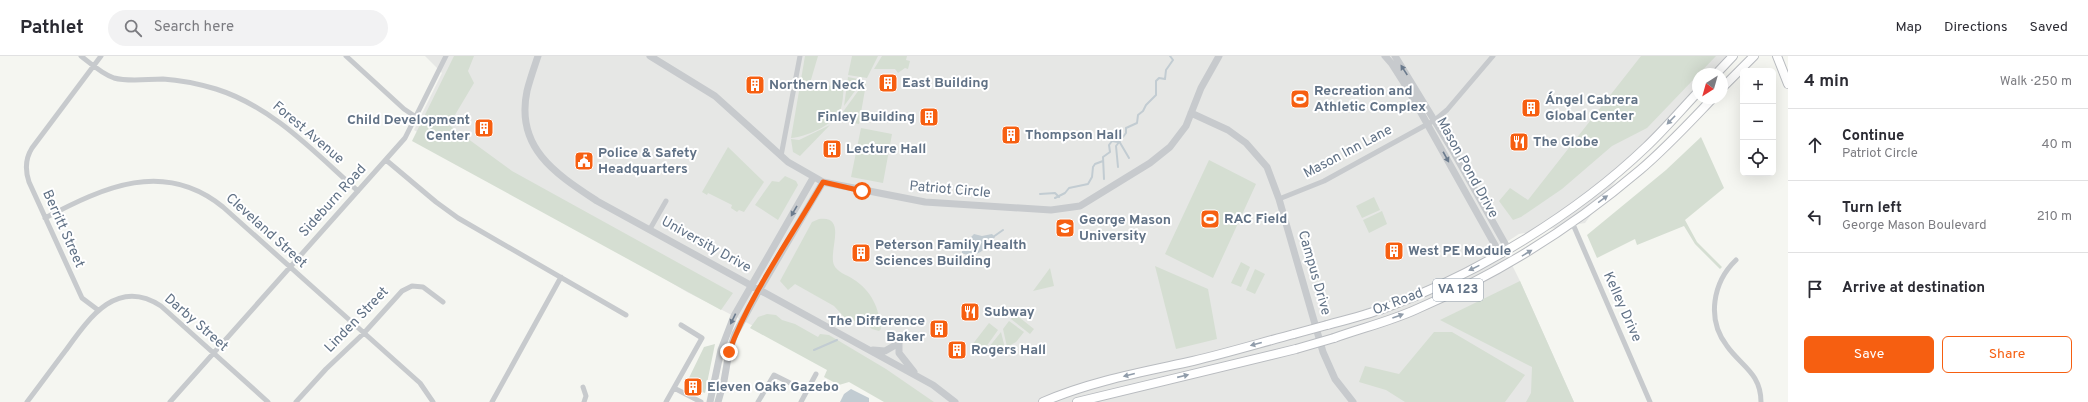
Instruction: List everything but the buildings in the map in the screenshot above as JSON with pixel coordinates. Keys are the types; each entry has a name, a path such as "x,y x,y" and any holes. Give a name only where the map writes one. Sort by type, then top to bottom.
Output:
{"main road":[{"path":"1722,68 1733,56"},
{"path":"1728,82 1754,56"},
{"path":"1777,56 1788,84"},
{"name":"Ox Road","path":"1043,402 1064,394 1130,375 1195,360 1384,309 1426,292 1500,254 1554,221 1587,196 1645,147 1692,98"},
{"name":"Ox Road","path":"1077,402 1296,349 1334,338 1417,309 1468,285 1518,258 1572,222 1640,170 1706,104"},
{"path":"1554,221 1572,222 1575,209 1587,196"}],"street":[{"name":"Forest Avenue","path":"82,56 113,78 186,82 216,89 244,100 268,114 287,128 358,191"},
{"name":"Berritt Street","path":"98,310 82,298 27,175 27,157 32,148 101,56"},
{"path":"346,56 404,109 416,118"},
{"name":"Sideburn Road","path":"170,402 386,160 410,131 446,56"},
{"name":"University Drive","path":"538,56 527,92 525,113 527,132 542,158 557,173 597,200 916,375 933,385 955,402"},
{"name":"Patriot Circle","path":"650,56 715,96 781,156 813,178 823,182 925,202 1023,209 1063,210 1080,206 1161,155 1182,132 1201,88 1219,56"},
{"path":"781,156 800,56"},
{"name":"Mason Pond Drive","path":"1385,56 1392,64 1427,123 1500,254"},
{"name":"Mason Pond Drive","path":"1395,56 1435,120 1508,249"},
{"name":"Mason Inn Lane","path":"1279,198 1324,181 1427,123 1435,120 1447,110 1493,56"},
{"name":"Campus Drive","path":"1191,113 1212,122 1246,143 1267,167 1279,198 1323,352 1335,379 1353,402"},
{"path":"386,160 436,202 458,218 626,315"},
{"path":"710,402 726,335 752,285 813,178"},
{"name":"Cleveland Street","path":"45,218 99,193 123,184 148,180 174,183 195,190 216,202 364,333 420,383 433,402"},
{"path":"718,402 724,381 729,352 735,334 823,182"},
{"path":"650,228 666,201"},
{"name":"Kelley Drive","path":"1572,222 1650,402"},
{"path":"1736,260 1723,274 1718,284 1715,300 1715,319 1724,343 1753,374 1759,390 1761,402"},
{"path":"492,402 561,277"},
{"name":"Linden Street","path":"296,402 326,369 364,333 407,288 412,286 423,287 443,302"},
{"name":"Darby Street","path":"98,310 110,302 121,298 135,296 147,298 161,306 268,402"},
{"path":"27,402 88,319 98,310"},
{"path":"666,402 702,338 682,325"},
{"path":"871,350 885,351 899,343 899,353 916,375"},
{"path":"800,402 816,374"},
{"path":"758,402 774,375 806,392"},
{"path":"583,387 586,396 584,402"},
{"path":"674,388 701,402"}],"shaded area":[{"name":"George Mason University","path":"425,56 1728,56 1717,68 1692,68 1692,94 1643,144 1585,223 1519,234 1502,245 1520,281 1574,402 902,402 687,292 414,130 442,73"},
{"path":"454,56 474,56 468,71 474,83 449,125 512,171 733,293 721,310 412,141"},
{"path":"805,56 818,56 810,83 811,85 844,86 842,102 840,111 832,121 811,133 791,138"},
{"path":"852,56 878,56 867,78 848,75"},
{"path":"882,56 907,56 906,60 910,61 908,69 905,68 898,73 895,69 874,69"},
{"path":"1641,56 1716,56 1704,68 1692,68 1692,81 1647,128 1612,146 1562,189 1521,217 1513,220 1499,201 1510,188 1528,200"},
{"path":"848,77 863,80 844,106"},
{"path":"864,83 866,84 859,124 837,120"},
{"path":"830,125 800,156 793,152 791,139 799,140"},
{"path":"861,128 892,134 883,183 851,177"},
{"path":"1701,137 1724,188 1685,220 1697,242 1722,267 1720,269 1695,244 1684,226 1637,245 1635,239 1597,258 1587,235 1666,170"},
{"path":"728,147 764,182 744,212 739,210 737,212 731,208 732,205 708,193 707,195 702,192"},
{"name":"RAC Field","path":"1209,160 1256,184 1213,278 1165,254"},
{"path":"785,176 796,181 798,185 778,220 755,205 772,181 779,182"},
{"path":"1374,197 1380,210 1362,218 1356,206"},
{"path":"1382,211 1387,224 1369,233 1363,220"},
{"path":"819,219 828,219 833,223 835,228 833,251 834,265 840,271 860,284 870,295 876,307 880,321 881,329 879,331 872,329 866,324 846,319 834,306 795,284 788,290 780,281 812,222"},
{"path":"974,234 982,236 992,234 995,237 981,252 972,255 962,253 962,246"},
{"path":"1241,262 1250,267 1241,287 1231,283"},
{"path":"1155,266 1208,289 1217,339 1176,349"},
{"path":"1050,268 1054,286 1033,291"},
{"path":"1255,269 1265,274 1255,294 1246,290"},
{"path":"1520,281 1574,402 1526,402 1531,393 1532,367 1440,320"},
{"path":"767,314 776,315 782,320 795,324 818,337 820,334 829,335 886,369 934,402 884,402 849,382 839,385 824,377 827,370 750,328 758,317"},
{"path":"1015,314 1034,329 1030,334 1011,319"},
{"path":"1009,321 1024,332 1016,342 1007,347 1003,329"},
{"path":"989,323 998,330 981,354 972,345"},
{"path":"1001,332 1005,348 989,347"},
{"path":"1434,332 1452,332 1525,375 1505,402 1405,402 1386,390 1359,382 1365,366 1399,374"},
{"path":"715,344 705,393 685,386 704,347"},
{"path":"851,389 869,398 869,402 840,402 844,394"}],"waterway":[{"path":"1118,167 1116,146 1126,133 1126,128 1137,123 1138,115 1156,95 1156,81 1159,78 1165,79 1166,70 1173,60 1170,56"},
{"path":"1104,179 1103,157 1110,152 1109,145 1112,141 1118,142"},
{"path":"1119,141 1129,158"},
{"path":"1055,198 1065,193 1069,188 1088,184 1092,177 1093,167 1095,164 1103,161"},
{"path":"1040,194 1055,193 1059,197"},
{"path":"993,237 1003,230"},
{"path":"814,350 837,340"}],"place":[{"name":"East Building","path":"888,83"},
{"name":"Northern Neck","path":"755,85"},
{"name":"Recreation and Athletic Complex","path":"1300,99"},
{"name":"Ángel Cabrera Global Center","path":"1531,108"},
{"name":"Finley Building","path":"929,117"},
{"name":"Child Development Center","path":"484,128"},
{"name":"Thompson Hall","path":"1011,135"},
{"name":"The Globe","path":"1519,142"},
{"name":"Lecture Hall","path":"832,149"},
{"name":"Police & Safety Headquarters","path":"584,161"},
{"name":"RAC Field","path":"1210,219"},
{"name":"George Mason University","path":"1065,228"},
{"name":"West PE Module","path":"1394,251"},
{"name":"Peterson Family Health Sciences Building","path":"861,253"},
{"name":"Subway","path":"970,312"},
{"name":"The Difference Baker","path":"939,329"},
{"name":"Rogers Hall","path":"957,350"},
{"name":"Eleven Oaks Gazebo","path":"693,387"}],"route":[{"path":"729,352 735,334 753,301 823,182 862,191"}]}
